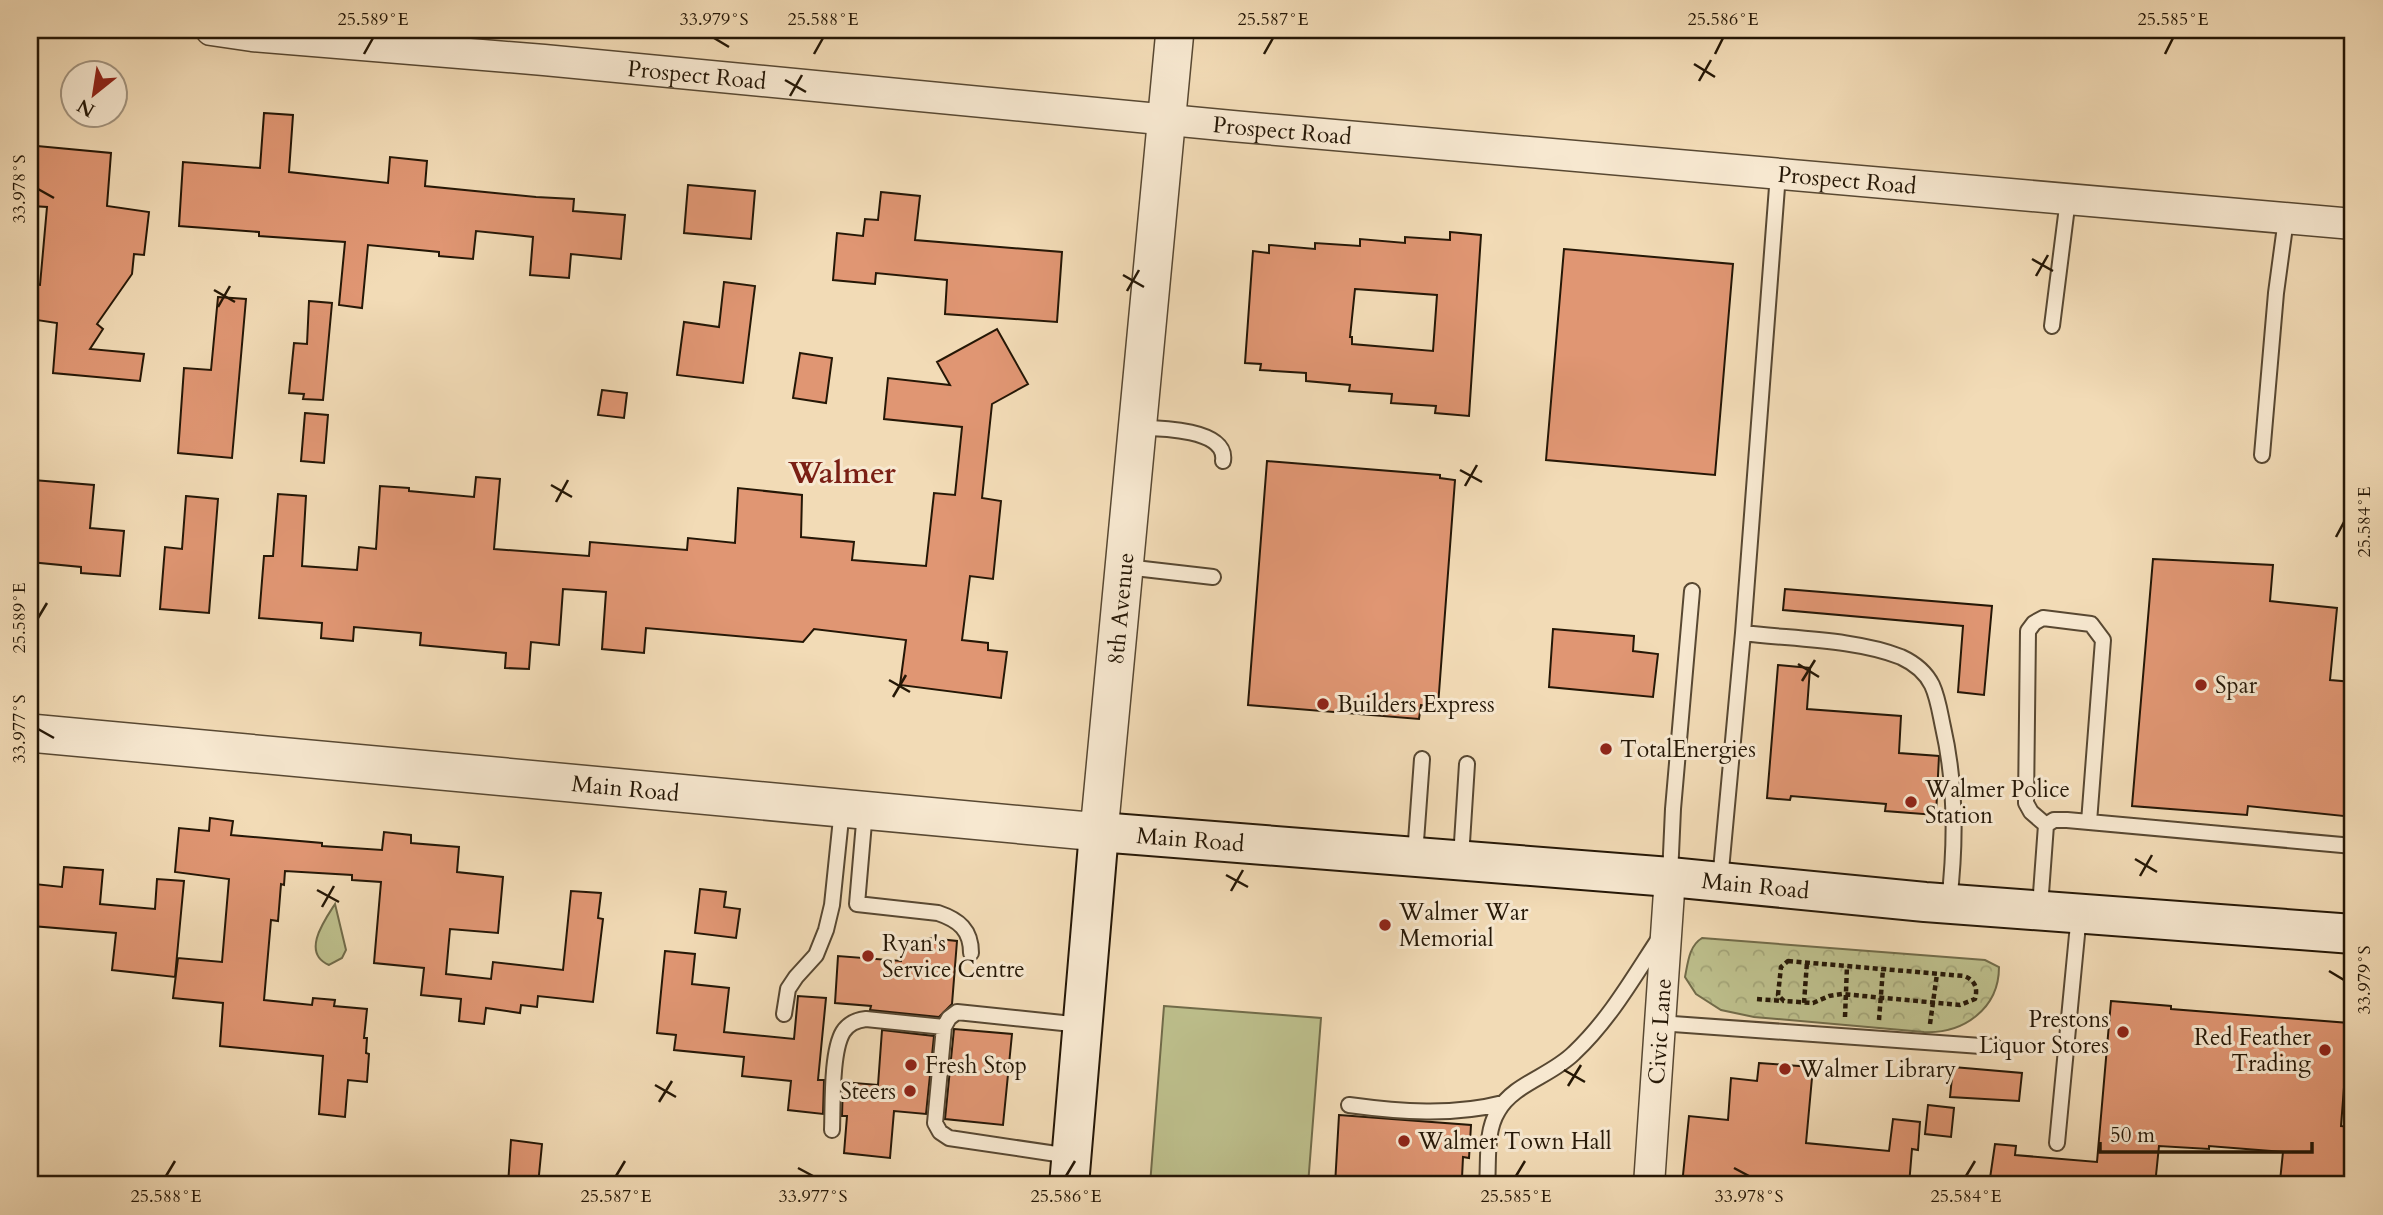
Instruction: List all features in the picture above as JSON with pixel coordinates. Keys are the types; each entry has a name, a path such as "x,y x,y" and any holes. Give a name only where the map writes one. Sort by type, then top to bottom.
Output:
{"main road":[{"name":"Main Road","path":"1099,832 2353,934"},
{"name":"8th Avenue","path":"1070,1171 1099,832"}],"street":[{"name":"Prospect Road","path":"211,30 252,36 544,60 1778,174 2353,224"},
{"name":"8th Avenue","path":"1099,832 1175,30"},
{"name":"Main Road","path":"30,733 1099,832"},
{"name":"Civic Lane","path":"1649,1185 1670,877"}],"lane":[{"path":"1720,881 1743,632 1778,174"},
{"path":"2052,326 2068,199"},
{"path":"2262,455 2276,293 2286,219"},
{"path":"1138,428 1173,429 1202,436 1219,446 1223,451 1223,461"},
{"path":"1125,566 1213,577"},
{"path":"1670,877 1673,809 1692,591"},
{"path":"2046,825 2031,812 2026,803 2028,631 2034,623 2043,618 2091,624 2103,640 2089,822"},
{"path":"1743,632 1889,653 1902,657 1923,673 1937,696 1950,760 1955,832 1949,903"},
{"path":"1415,856 1422,759"},
{"path":"1461,860 1467,764"},
{"path":"854,808 857,904 948,916 964,929 971,939 971,953"},
{"path":"784,1014 788,989 816,955 826,930 854,808"},
{"path":"2046,825 2054,820 2089,822 2353,846"},
{"path":"2040,909 2046,825"},
{"path":"2057,1143 2079,912"},
{"path":"1487,1185 1492,1125 1503,1103 1515,1091 1560,1066 1585,1043 1623,996 1667,927"},
{"path":"1070,1171 949,1138 940,1132 934,1123 944,1027 949,1017 957,1012 1083,1025"},
{"path":"832,1130 837,1053 846,1028 866,1019 944,1027"},
{"path":"1659,1023 1995,1047"},
{"path":"1349,1105 1428,1111 1483,1108 1503,1103"}],"path":[{"path":"1757,999 1804,1003 1813,1003 1829,996 1845,995 1960,1005 1975,999 1977,992 1970,979 1788,961 1781,967 1778,995 1784,1001"},
{"path":"1804,1003 1807,962"},
{"path":"1847,966 1843,1013 1847,1020 1853,1023"},
{"path":"1869,1024 1879,1024 1883,969"},
{"path":"1923,1028 1932,1021 1937,974"}],"green space":[{"path":"335,904 346,950 342,958 329,965 321,960 316,945 317,936"},
{"path":"1702,938 1985,960 1999,967 1993,995 1986,1007 1965,1023 1938,1032 1754,1017 1721,1010 1696,994 1685,977 1692,950"},
{"path":"1164,1006 1321,1018 1308,1185 1150,1185"}],"building":[{"path":"264,113 293,115 289,172 388,183 390,157 427,161 425,186 574,199 573,211 625,215 621,259 571,254 569,278 530,275 533,237 476,231 473,259 439,256 439,252 368,245 362,308 339,305 345,242 259,236 259,232 179,226 183,162 260,168"},
{"path":"37,146 111,153 107,206 149,212 144,255 134,254 132,274 97,324 103,329 90,349 144,354 140,381 53,373 57,323 30,319 30,284 40,285 47,207 32,206"},
{"path":"688,185 755,191 751,239 684,233"},
{"path":"881,192 920,196 915,240 1062,252 1057,322 945,314 947,280 876,273 875,284 833,280 837,233 863,236 865,219 878,220"},
{"path":"1450,232 1481,235 1469,416 1435,413 1436,406 1391,403 1392,394 1349,391 1350,385 1306,381 1306,373 1260,370 1261,364 1245,363 1253,251 1269,253 1269,245 1315,249 1315,243 1360,246 1360,239 1405,243 1405,237 1450,240","holes":["1355,289 1437,295 1433,351 1352,344 1350,337"]},
{"path":"1564,249 1733,264 1715,475 1546,460"},
{"path":"724,282 755,286 743,383 677,375 684,322 719,327"},
{"path":"218,297 246,299 232,458 178,453 184,368 211,370"},
{"path":"309,301 332,303 323,400 303,399 304,394 289,393 294,343 307,344"},
{"path":"997,329 1028,384 992,404 982,498 1001,501 993,579 970,576 962,640 988,643 988,650 1007,652 1001,698 900,685 906,640 814,629 803,642 646,628 644,653 602,649 606,592 563,589 559,645 531,642 529,669 505,668 506,653 420,645 421,633 354,627 353,641 321,638 322,623 259,618 264,556 273,556 278,494 306,496 302,566 357,570 359,547 376,549 380,486 474,497 476,477 500,479 494,549 589,556 590,542 687,550 688,538 735,543 738,488 802,495 801,537 854,542 852,560 926,566 934,493 955,495 962,427 884,419 888,378 950,385 937,362"},
{"path":"800,353 832,358 826,403 793,398"},
{"path":"602,390 627,393 624,418 598,415"},
{"path":"305,413 328,415 324,463 301,461"},
{"path":"1267,461 1440,475 1440,478 1455,480 1438,706 1421,705 1419,719 1248,705"},
{"path":"33,480 94,485 90,528 124,531 120,576 81,573 81,567 30,562"},
{"path":"186,496 218,499 209,613 160,609 165,547 182,549"},
{"name":"Spar","path":"2153,559 2273,565 2270,601 2337,608 2330,680 2353,682 2353,817 2248,806 2247,815 2132,806"},
{"path":"1785,589 1992,606 1984,695 1958,692 1963,626 1783,610"},
{"path":"1553,629 1634,636 1633,651 1658,654 1653,697 1549,687"},
{"path":"1778,665 1810,668 1807,709 1901,716 1899,753 1939,756 1936,815 1885,811 1886,804 1791,796 1790,800 1767,798"},
{"path":"210,818 233,821 231,835 322,843 322,846 382,850 384,832 411,835 411,843 459,847 457,872 503,877 498,933 450,929 446,974 491,979 493,962 563,970 571,891 601,893 598,918 603,919 593,1002 538,996 537,1007 521,1005 520,1013 486,1008 484,1024 459,1021 461,999 421,995 424,968 374,963 381,882 352,880 352,875 285,871 284,885 281,884 278,921 271,920 264,1000 312,1005 313,998 335,1000 334,1006 367,1009 364,1038 367,1038 366,1053 369,1054 367,1082 348,1080 345,1117 319,1114 323,1056 220,1046 223,1003 173,998 178,958 222,962 229,879 175,872 179,828 209,831"},
{"path":"64,867 103,870 100,904 155,909 157,879 184,881 175,977 112,970 116,933 32,926 35,884 62,887"},
{"path":"700,889 726,892 724,907 740,909 736,938 695,933"},
{"path":"929,938 957,941 952,1004 939,1017 870,1010 871,1006 835,1003 838,956 901,961 902,939 929,941"},
{"path":"665,951 695,954 692,984 729,988 724,1032 794,1039 798,996 826,998 818,1080 824,1080 823,1114 788,1110 791,1081 742,1076 744,1057 674,1050 676,1035 657,1033"},
{"path":"2111,1001 2171,1006 2171,1009 2349,1023 2341,1126 2353,1127 2353,1185 2280,1181 2283,1152 2209,1146 2209,1149 2159,1146 2155,1185 1989,1185 1995,1144 2016,1146 2015,1155 2097,1162"},
{"path":"954,1029 1012,1034 1003,1125 945,1119"},
{"path":"882,1030 934,1036 926,1114 894,1111 890,1158 844,1153 847,1116 842,1116 843,1082 878,1085"},
{"path":"1759,1063 1813,1067 1806,1143 1889,1151 1893,1119 1920,1122 1918,1150 1912,1149 1909,1185 1682,1185 1689,1116 1728,1120 1731,1078 1757,1081"},
{"path":"1953,1067 2022,1073 2019,1101 1950,1097"},
{"path":"1928,1105 1954,1108 1951,1137 1925,1134"},
{"name":"Walmer Town Hall","path":"1339,1115 1471,1125 1469,1158 1463,1157 1462,1178 1454,1177 1454,1185 1335,1185"},
{"path":"511,1140 542,1144 538,1185 508,1185"}],"place":[{"name":"Spar","path":"2201,685"},
{"name":"Builders Express","path":"1323,704"},
{"name":"TotalEnergies","path":"1606,749"},
{"name":"Walmer Police Station","path":"1911,802"},
{"name":"Walmer War Memorial","path":"1385,925"},
{"name":"Ryan's Service Centre","path":"868,956"},
{"name":"Prestons Liquor Stores","path":"2123,1032"},
{"name":"Red Feather Trading","path":"2325,1050"},
{"name":"Fresh Stop","path":"911,1065"},
{"name":"Walmer Library","path":"1785,1069"},
{"name":"Steers","path":"910,1091"},
{"name":"Walmer Town Hall","path":"1404,1141"}],"district":[{"name":"Walmer","path":"842,473"}]}
